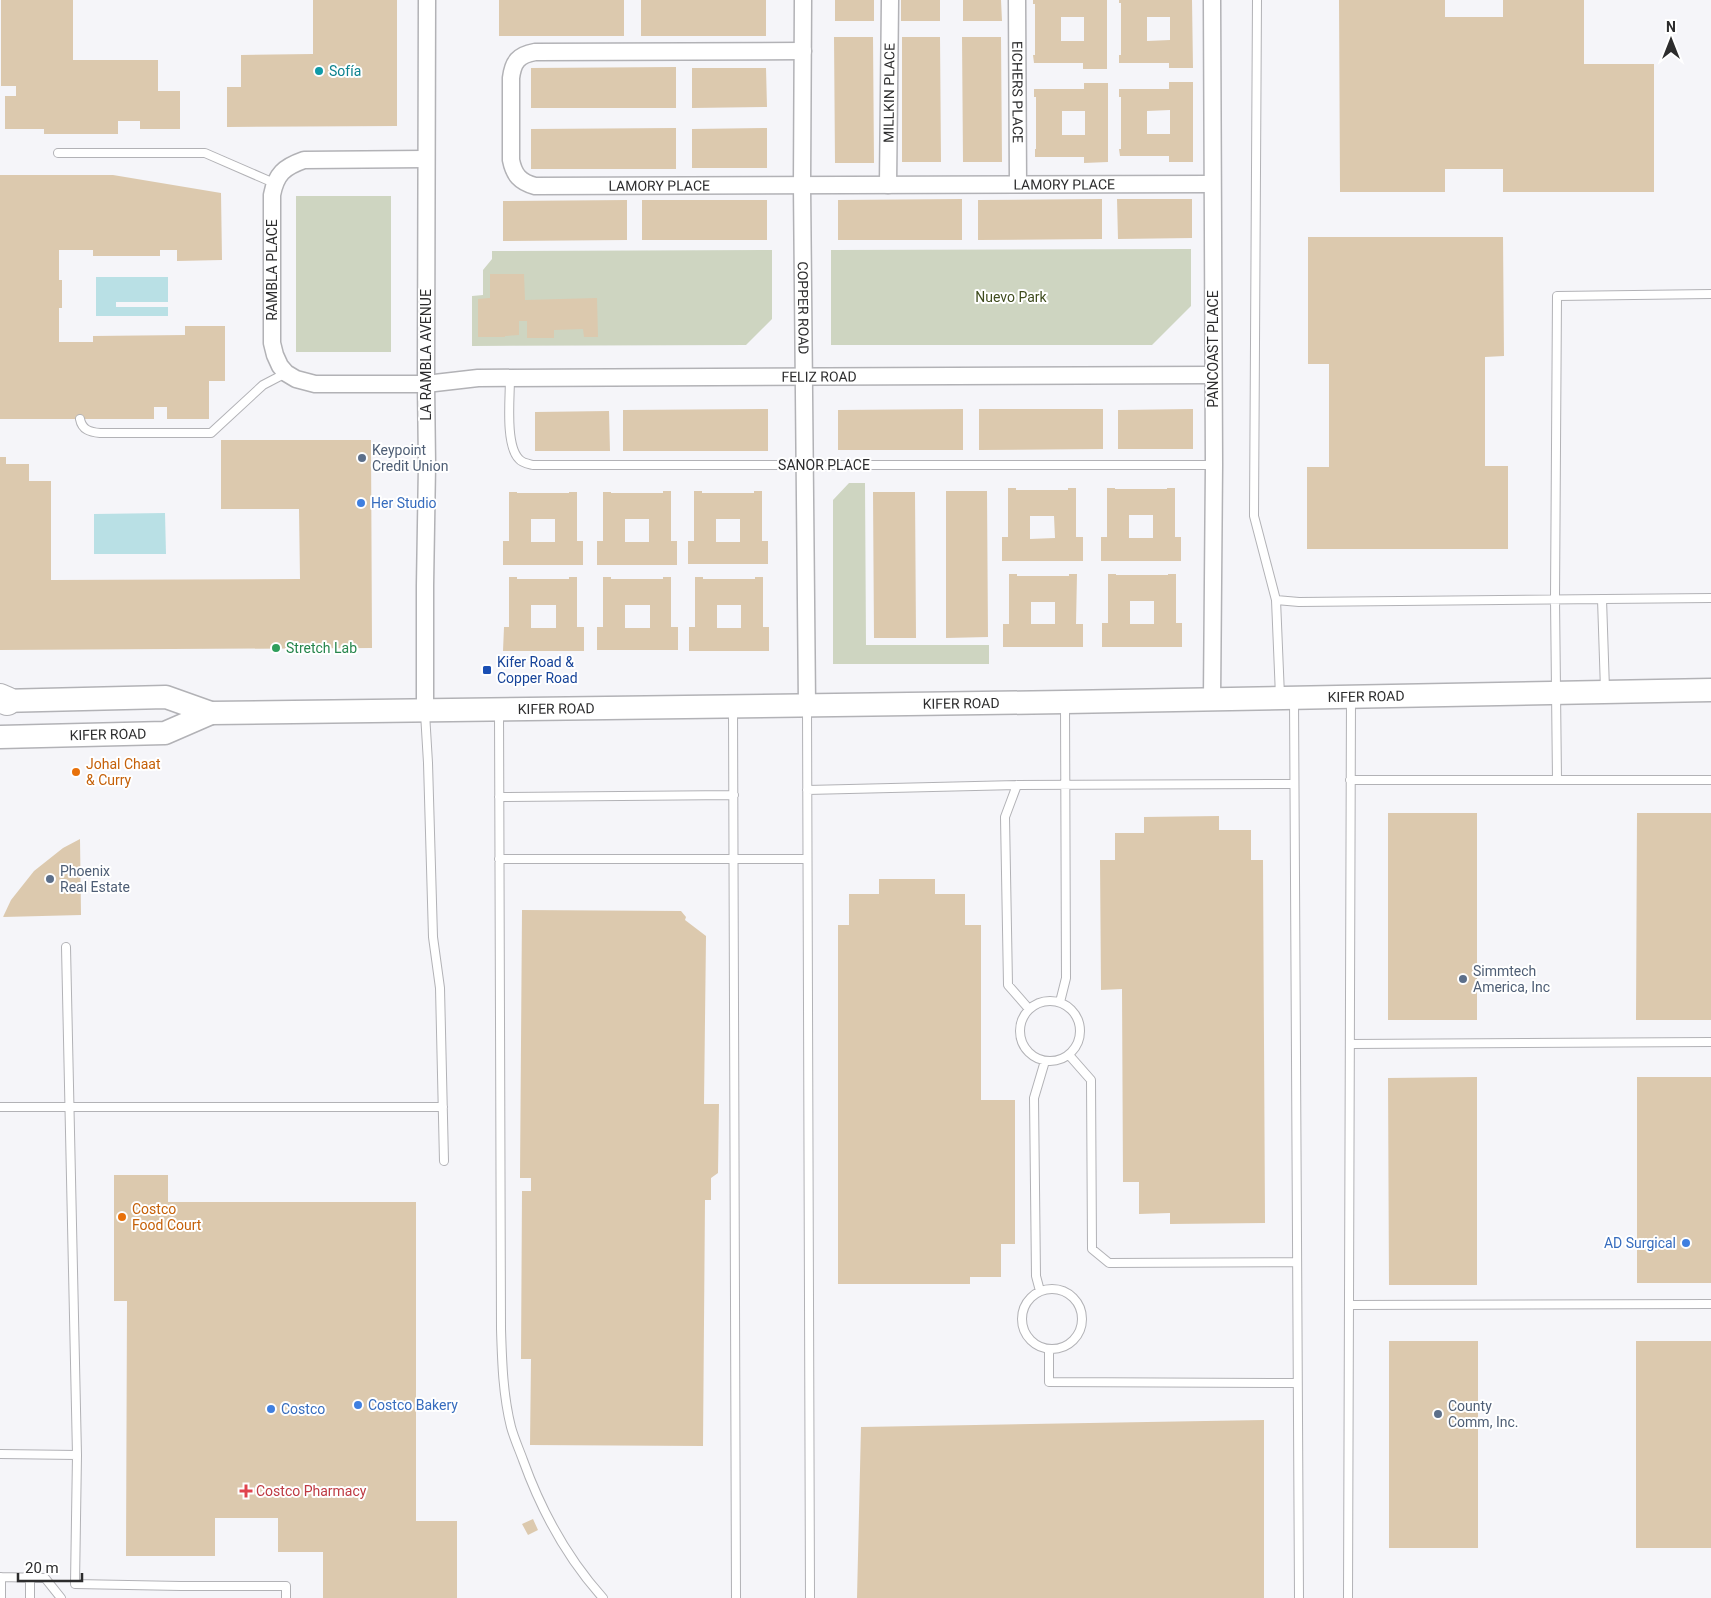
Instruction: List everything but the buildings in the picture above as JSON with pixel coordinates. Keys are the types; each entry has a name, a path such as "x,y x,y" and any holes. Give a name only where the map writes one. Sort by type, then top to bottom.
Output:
{"main road":[{"name":"KIFER ROAD","path":"2,700 166,697 212,713 1065,702 1711,690"},
{"name":"KIFER ROAD","path":"2,741 165,734 212,713"}],"street":[{"name":"LA RAMBLA AVENUE","path":"425,709 427,474 426,0"},
{"name":"COPPER ROAD","path":"803,0 802,185 806,705"},
{"name":"MILLKIN PLACE","path":"888,185 890,0"},
{"name":"EICHERS PLACE","path":"1017,0 1018,184"},
{"name":"PANCOAST PLACE","path":"1212,0 1212,375 1214,465 1212,699"},
{"name":"LAMORY PLACE","path":"803,51 535,52 525,54 517,59 512,66 510,78 510,160 512,169 525,184 535,186 1212,184"},
{"path":"274,183 281,172 291,164 304,160 426,159"},
{"name":"RAMBLA PLACE","path":"274,183 272,195 272,343 275,355 286,374"},
{"path":"286,374 315,384 426,384"},
{"name":"FELIZ ROAD","path":"426,384 478,378 1212,375"}],"lane":[{"path":"1257,0 1254,516 1276,600 1294,784 1299,1598"},
{"path":"58,153 205,153 274,183"},
{"path":"1556,780 1557,296 1711,294"},
{"path":"80,419 84,428 90,432 212,433 263,385 286,374"},
{"name":"SANOR PLACE","path":"510,378 511,440 514,452 520,461 534,465 1214,465"},
{"path":"1276,600 1299,602 1711,598"},
{"path":"1602,599 1605,692"},
{"path":"1348,1598 1351,696"},
{"path":"1060,1002 1066,978 1065,702"},
{"path":"806,705 810,1598"},
{"path":"734,706 736,1598"},
{"path":"499,708 501,1329 503,1380 511,1428 531,1483 556,1533 602,1598"},
{"path":"425,709 433,938 440,988 444,1161"},
{"path":"1350,780 1711,780"},
{"path":"807,790 1018,785 1294,784"},
{"path":"1018,785 1005,817 1008,986 1029,1009"},
{"path":"499,797 734,795"},
{"path":"499,859 807,859"},
{"path":"66,947 77,1455 76,1584 286,1586 286,1598"},
{"path":"1044,1001 1060,1002 1068,1006 1075,1013 1079,1021 1081,1030 1079,1040 1069,1054 1054,1061 1036,1058 1028,1052 1020,1035 1023,1016 1029,1009 1044,1001"},
{"path":"1350,1044 1711,1042"},
{"path":"1069,1054 1091,1080 1092,1249 1110,1263 1297,1262"},
{"path":"1040,1291 1036,1276 1034,1098 1045,1060"},
{"path":"0,1107 443,1108"},
{"path":"1060,1290 1070,1295 1077,1302 1082,1322 1074,1339 1067,1345 1049,1349 1031,1341 1025,1333 1022,1313 1025,1304 1040,1291 1060,1290"},
{"path":"1349,1305 1711,1304"},
{"path":"1049,1349 1049,1382 1298,1383"},
{"path":"0,1454 77,1455"},
{"path":"1,1598 0,1577 45,1578 61,1598"},
{"path":"30,1578 30,1598"}],"green space":[{"path":"296,196 391,196 391,352 296,352"},
{"name":"Nuevo Park","path":"1191,249 1191,306 1152,345 831,345 831,250"},
{"path":"772,250 772,319 746,345 472,346 472,296 483,295 483,270 492,259 492,251"},
{"path":"849,483 865,483 866,645 989,645 989,664 833,664 833,500"}],"water":[{"path":"96,277 168,277 168,302 116,302 116,307 168,307 168,316 96,316"},
{"path":"165,513 166,554 94,554 94,514"}],"place":[{"name":"Sofía","path":"319,71"},
{"name":"Keypoint Credit Union","path":"362,458"},
{"name":"Her Studio","path":"361,503"},
{"name":"Stretch Lab","path":"276,648"},
{"name":"Kifer Road & Copper Road","path":"487,670"},
{"name":"Johal Chaat & Curry","path":"76,772"},
{"name":"Phoenix Real Estate","path":"50,879"},
{"name":"Simmtech America, Inc","path":"1463,979"},
{"name":"Costco Food Court","path":"122,1217"},
{"name":"AD Surgical","path":"1686,1243"},
{"name":"Costco Bakery","path":"358,1405"},
{"name":"Costco","path":"271,1409"},
{"name":"County Comm, Inc.","path":"1438,1414"},
{"name":"Costco Pharmacy","path":"246,1491"}]}
